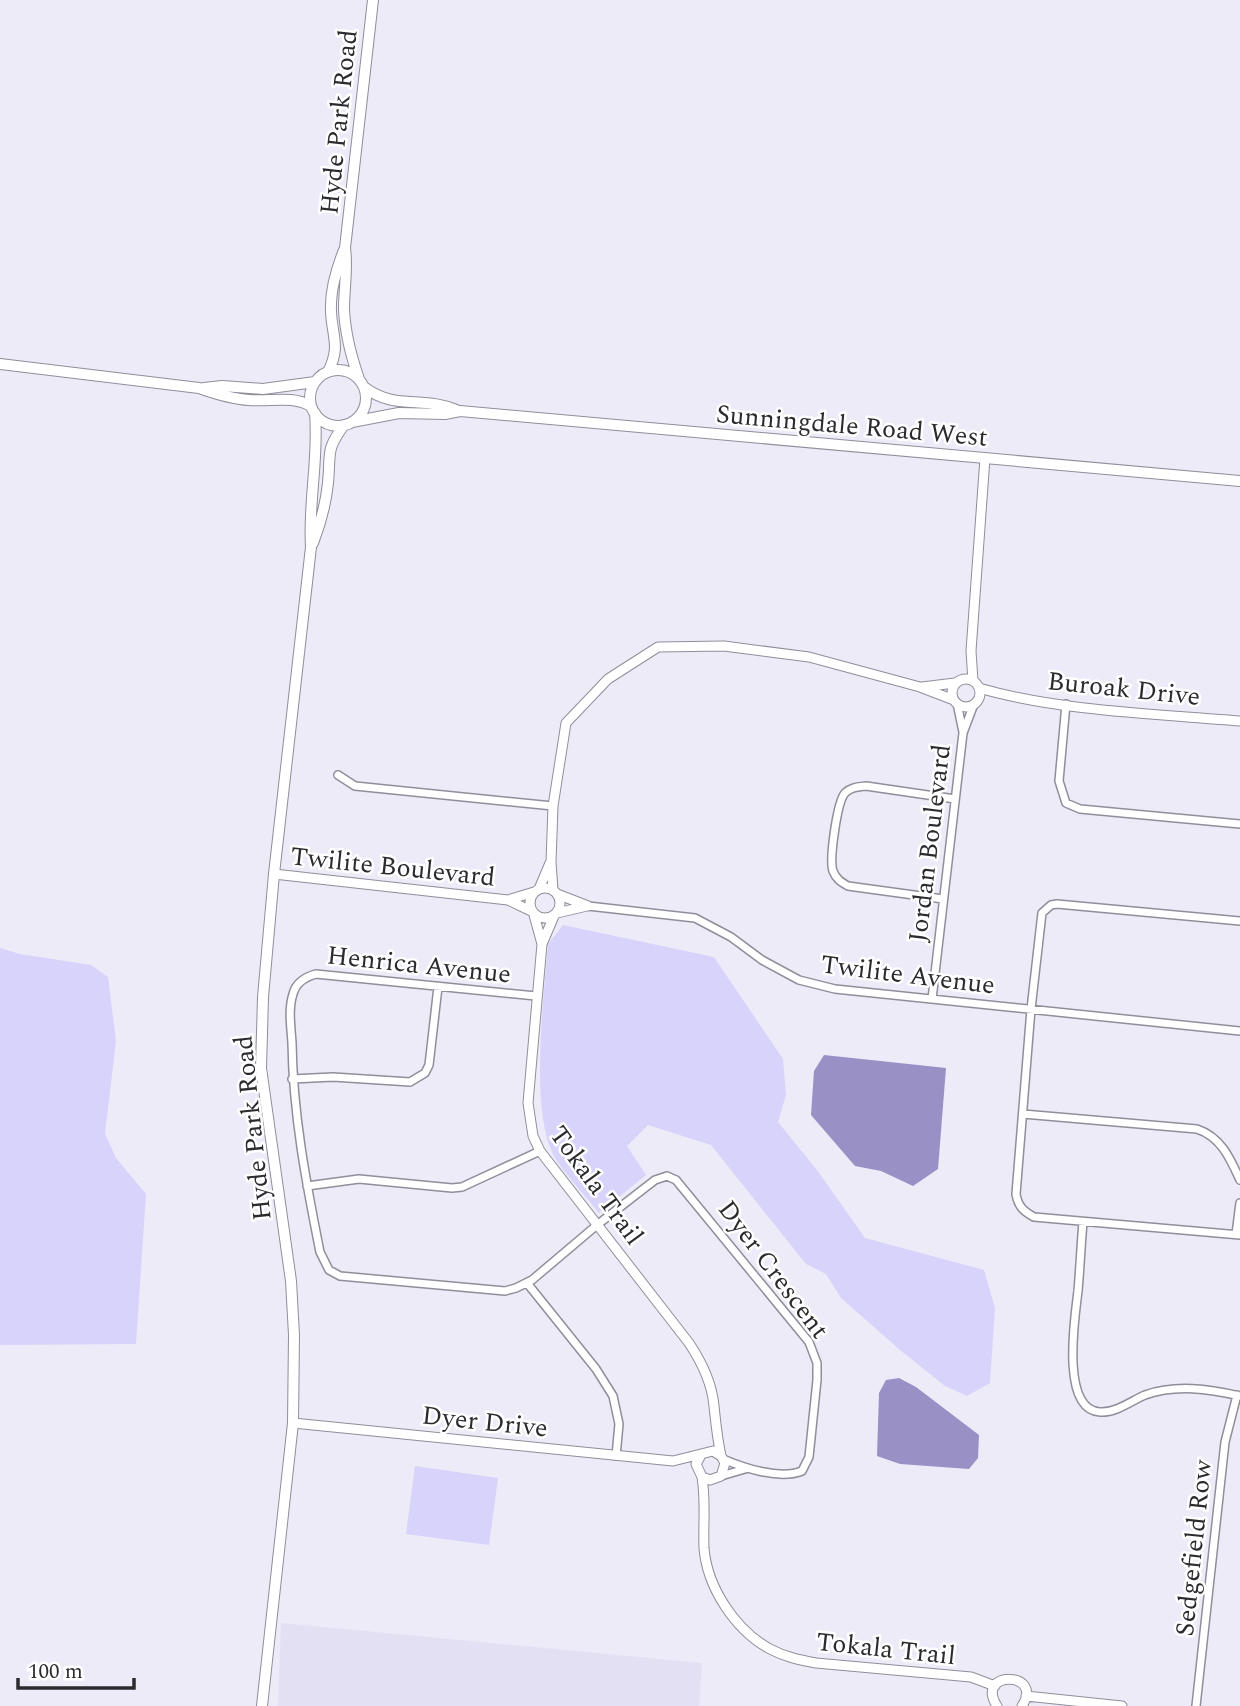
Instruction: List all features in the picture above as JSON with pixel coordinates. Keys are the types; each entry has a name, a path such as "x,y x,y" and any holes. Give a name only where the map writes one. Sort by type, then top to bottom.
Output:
{"main road":[{"name":"Hyde Park Road","path":"361,383 346,326 345,248 373,0"},
{"name":"Hyde Park Road","path":"328,372 336,353 331,296 338,264 345,248"},
{"path":"0,364 199,388 236,399 293,399 313,410 328,424 348,423 358,417 365,403 361,383 345,371 328,372 315,382 311,389 313,410"},
{"path":"199,388 222,386 263,389 315,382"},
{"name":"Sunningdale Road West","path":"361,383 386,400 430,402 460,411 1240,481"},
{"name":"Hyde Park Road","path":"262,1706 293,1423 294,1335 292,1281 261,1068 263,997 274,874 311,547 310,524 317,442 313,410"},
{"name":"Sunningdale Road West","path":"348,423 399,413 445,414 460,411"},
{"name":"Hyde Park Road","path":"311,547 318,530 328,483 328,452 348,423"}],"street":[{"path":"551,862 530,901 533,913 544,919 555,915 561,903 555,892 551,862 553,806 566,723 608,679 658,647 724,646 809,657 920,687 965,707 976,702 971,651 985,458"},
{"path":"955,701 952,691 971,651"},
{"path":"920,687 957,682 976,684"},
{"name":"Buroak Drive","path":"976,684 1003,695 1066,704 1240,720"},
{"name":"Buroak Drive","path":"976,702 1003,695"},
{"name":"Jordan Boulevard","path":"955,701 963,733"},
{"name":"Jordan Boulevard","path":"932,999 963,733 976,702"},
{"path":"1066,704 1059,781 1066,803 1080,809 1240,824"},
{"path":"338,775 355,786 553,806"},
{"path":"943,899 848,886 837,880 831,868 839,803 845,793 866,786 955,799"},
{"name":"Twilite Boulevard","path":"274,874 508,900 533,913"},
{"path":"536,890 555,892"},
{"name":"Twilite Boulevard","path":"508,900 536,890"},
{"name":"Twilite Avenue","path":"555,892 588,906 695,918 731,937 762,960 799,980 835,989 1240,1031"},
{"path":"1240,921 1051,905 1042,913 1031,1009 1016,1194 1023,1211 1034,1217 1238,1235 1240,1203"},
{"name":"Twilite Avenue","path":"555,915 588,906"},
{"name":"Tokala Trail","path":"533,913 542,944"},
{"name":"Tokala Trail","path":"555,915 542,944 536,996 528,1103 533,1136 540,1151 698,1357 714,1404 714,1426 722,1458"},
{"name":"Henrica Avenue","path":"536,996 316,974 296,986 291,1004 292,1079 307,1186 320,1252 329,1270 340,1276 505,1291 527,1283 597,1225"},
{"path":"292,1079 333,1077 402,1083 419,1079 429,1065 438,987"},
{"path":"1023,1114 1208,1132 1223,1146 1240,1180"},
{"path":"307,1186 359,1179 463,1187 540,1151"},
{"name":"Dyer Crescent","path":"597,1225 660,1177 667,1176 676,1180 809,1342 817,1363 809,1461 797,1473 745,1469 722,1458"},
{"path":"1083,1222 1072,1353 1075,1378 1082,1400 1087,1406 1099,1412 1109,1411 1145,1395 1169,1390 1211,1390 1238,1396"},
{"path":"527,1283 596,1369 613,1396 619,1423 616,1456"},
{"name":"Sedgefield Row","path":"1196,1706 1226,1442 1238,1396"},
{"name":"Dyer Drive","path":"293,1423 673,1461 702,1454"},
{"name":"Tokala Trail","path":"702,1454 714,1426"},
{"path":"713,1451 722,1458 725,1468 718,1478 700,1475 696,1464 702,1454 713,1451"},
{"name":"Dyer Drive","path":"673,1461 700,1475"},
{"name":"Dyer Crescent","path":"718,1478 745,1469"},
{"name":"Tokala Trail","path":"700,1475 706,1509 704,1549 718,1596 749,1633 768,1648 792,1658 816,1663 971,1678 995,1686 1003,1679 1014,1679 1023,1685 1026,1696"},
{"name":"Tokala Trail","path":"706,1509 718,1478"},
{"path":"995,1686 993,1697 997,1706"},
{"path":"1022,1706 1026,1696 1122,1706"}],"shaded area":[{"path":"563,925 714,957 783,1059 786,1095 778,1122 817,1170 865,1238 984,1270 995,1308 990,1383 967,1396 945,1386 900,1350 841,1298 826,1274 806,1264 711,1145 648,1125 627,1146 646,1175 599,1213 555,1158 547,1138 542,1113 540,1054 548,944"},
{"path":"0,948 20,954 91,965 108,977 116,1041 105,1134 116,1158 146,1194 136,1344 0,1345"},
{"path":"824,1055 946,1068 938,1169 913,1186 881,1171 855,1166 811,1115 814,1071"},
{"path":"899,1378 916,1387 979,1435 978,1458 969,1469 900,1464 877,1456 879,1393 886,1380"},
{"path":"415,1466 498,1478 489,1545 406,1534"},
{"path":"281,1623 702,1663 699,1706 278,1706"}]}
